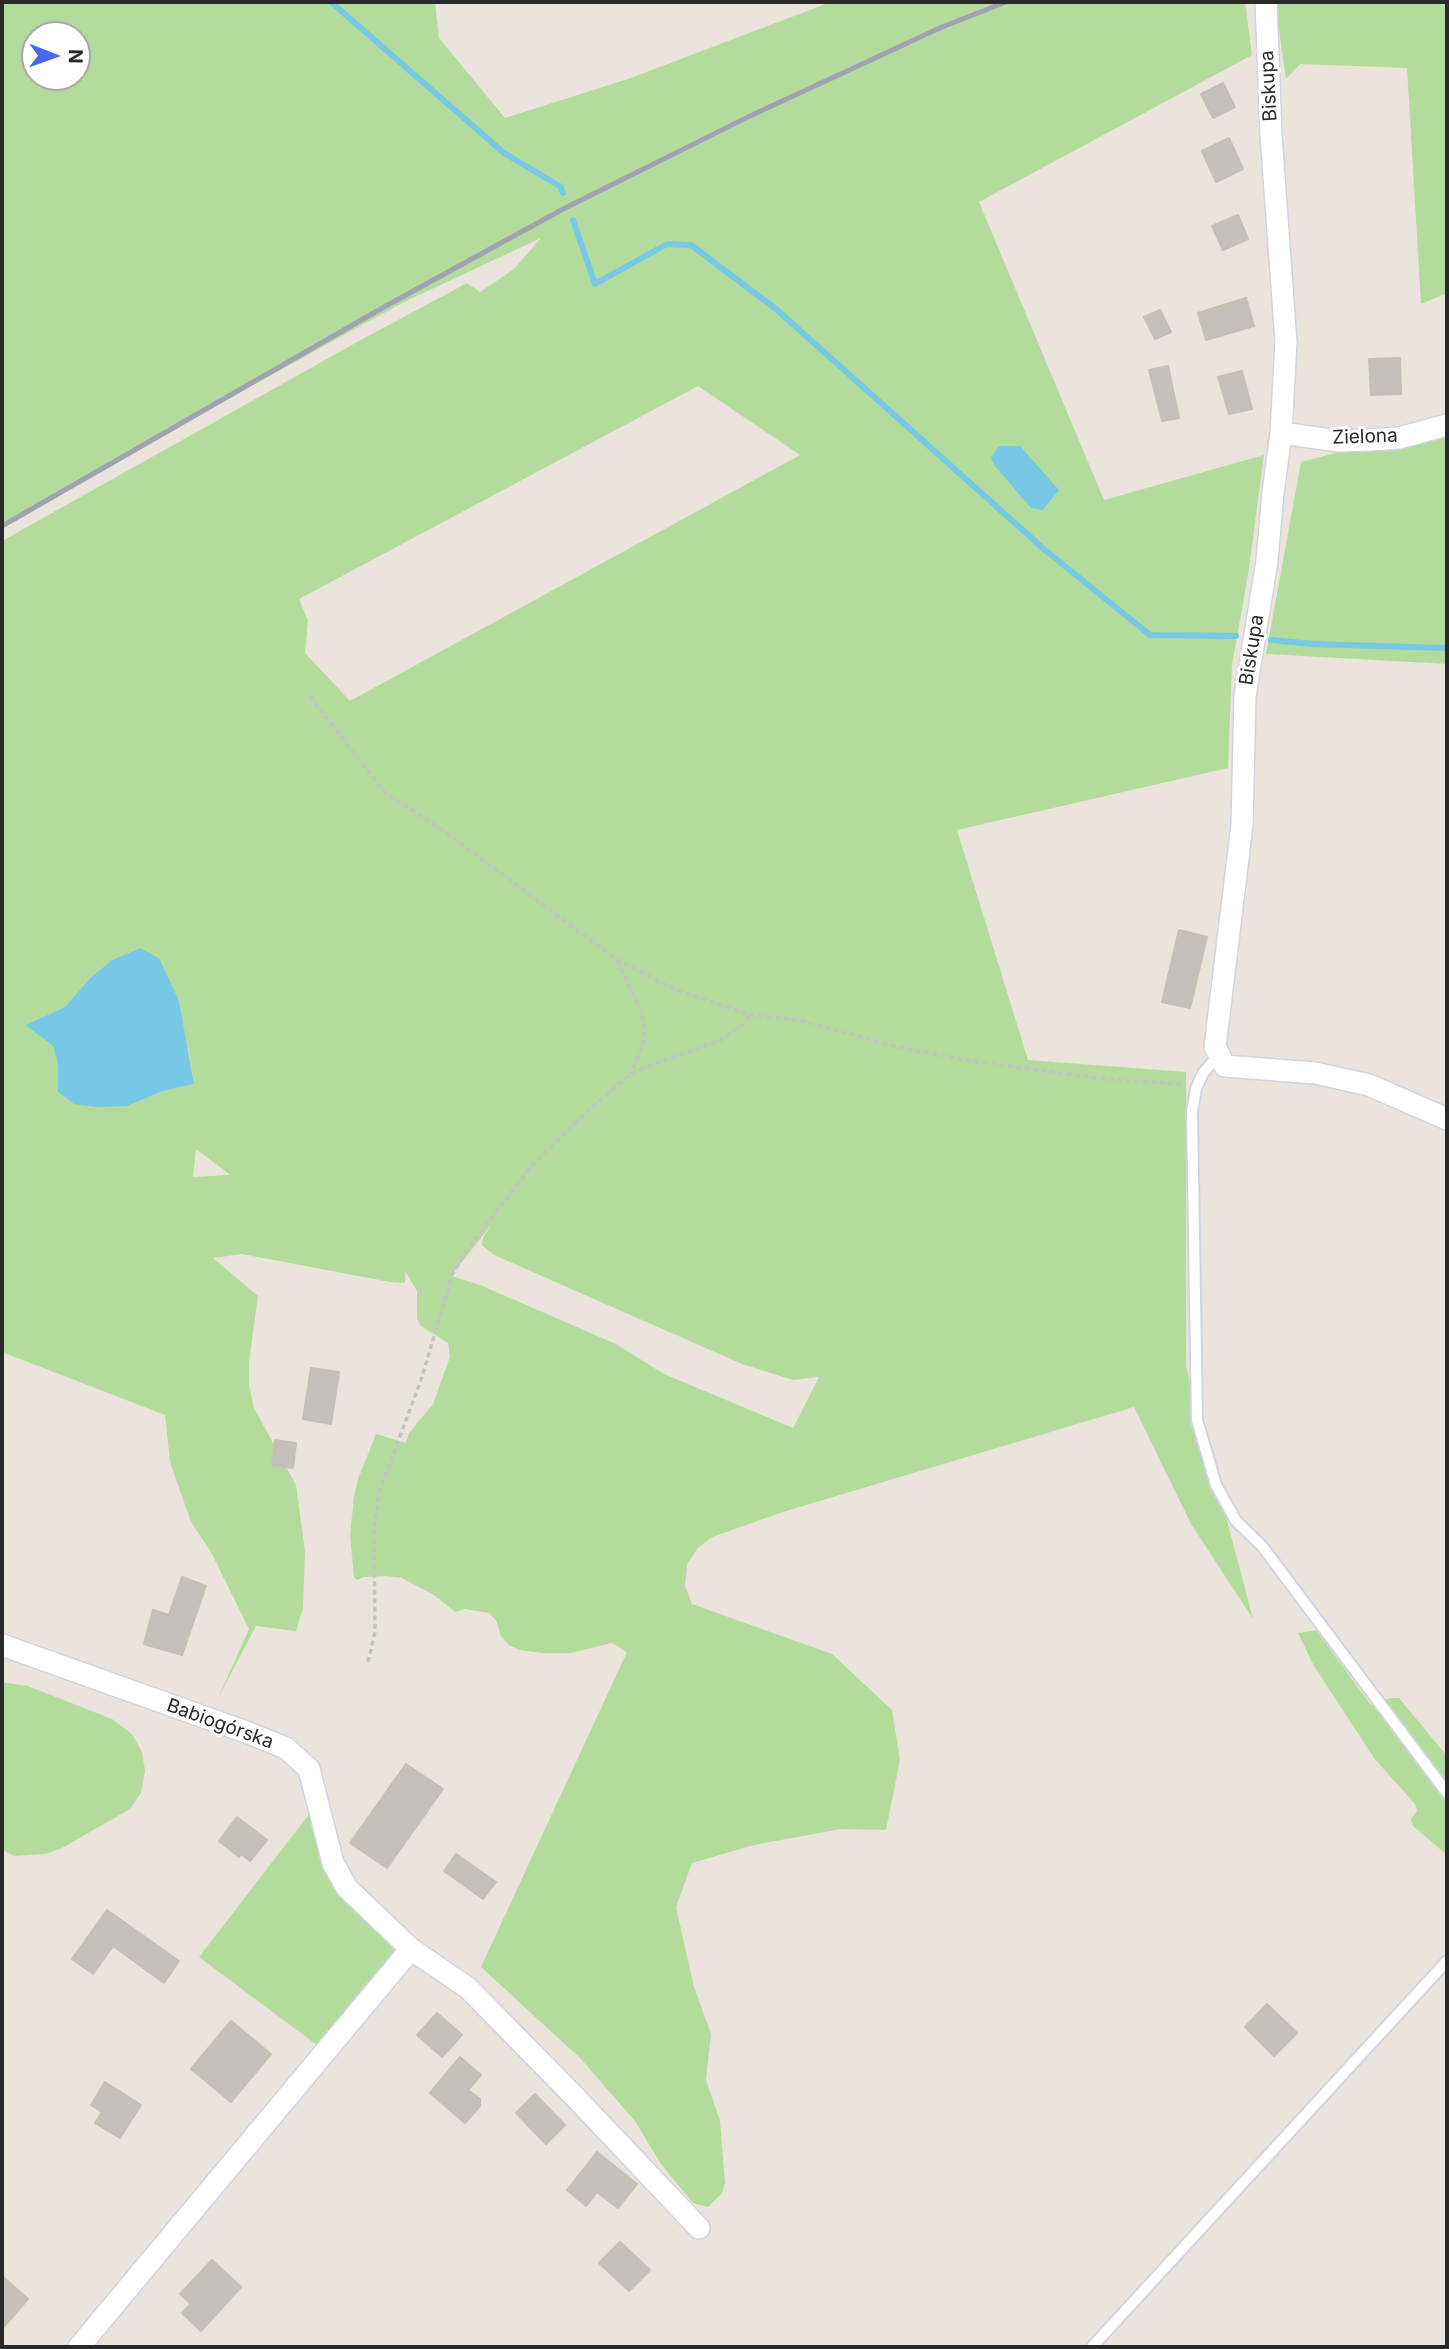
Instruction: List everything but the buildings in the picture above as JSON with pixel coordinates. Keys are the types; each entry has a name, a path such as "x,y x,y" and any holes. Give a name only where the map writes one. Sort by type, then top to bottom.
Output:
{"street":[{"name":"Biskupa","path":"1218,1056 1215,1035 1242,825 1245,696 1267,561 1282,433 1286,342 1271,135 1266,2"},
{"name":"Zielona","path":"1282,433 1339,441 1369,440 1399,438 1447,425"},
{"path":"1218,1056 1225,1066 1315,1073 1369,1085 1447,1119"},
{"name":"Babiogórska","path":"2,1645 286,1748 309,1769 333,1863 347,1888 411,1949 468,1988 699,2228"},
{"path":"79,2347 411,1949"}],"lane":[{"path":"1218,1056 1203,1073 1196,1089 1192,1112 1197,1420 1216,1485 1236,1521 1262,1546 1447,1793"},
{"path":"1092,2347 1447,1961"}],"path":[{"path":"310,696 384,792 444,831 616,959 676,990 751,1015 797,1020 902,1048 972,1061 1104,1079 1178,1083 1196,1089"},
{"path":"616,959 641,1010 645,1031 642,1048 630,1075"},
{"path":"368,1662 375,1632 374,1530 379,1493 422,1377 452,1275 467,1250 534,1163 603,1097 630,1075 646,1067 720,1040 751,1015"}],"green space":[{"path":"2,2 435,2 439,38 505,118 628,79 831,2 1245,2 1252,55 979,202 1104,500 1264,455 1248,575 1232,665 1228,768 957,830 1028,1060 1186,1072 1186,1366 1253,1619 1191,1524 1134,1407 783,1512 712,1537 698,1548 687,1564 685,1586 692,1604 832,1654 892,1710 900,1760 886,1830 841,1829 754,1845 692,1863 676,1907 694,1987 711,2034 706,2080 720,2121 725,2183 722,2193 708,2207 693,2203 661,2164 635,2121 581,2059 481,1967 627,1652 612,1643 571,1653 519,1650 509,1645 501,1636 496,1620 489,1613 465,1609 455,1612 434,1595 402,1578 364,1577 357,1580 354,1577 350,1535 354,1497 358,1479 376,1434 406,1443 409,1433 433,1404 450,1357 448,1343 421,1326 417,1319 417,1291 405,1271 405,1283 242,1254 213,1258 258,1296 249,1362 249,1385 254,1408 296,1485 305,1551 303,1608 296,1631 256,1626 218,1698 249,1629 211,1552 191,1522 170,1462 165,1415 2,1352 2,541 467,283 480,292 514,269 541,238 404,302 2,523","holes":["698,386 800,455 350,701 305,653 308,621 299,599","140,948 188,1048 194,1084 163,1091 127,1106 58,1092 58,1064 53,1046 25,1025 65,1007 91,977 112,960","196,1149 229,1174 229,1175 193,1177","491,1225 482,1245 494,1255 742,1364 793,1380 819,1377 793,1428 664,1374 616,1344 480,1285 451,1276"]},
{"path":"1275,2 1447,2 1447,293 1421,304 1407,68 1300,64 1286,79"},
{"path":"1447,424 1447,664 1266,654 1301,462"},
{"path":"1316,1630 1371,1705 1390,1698 1399,1698 1447,1756 1447,1855 1413,1826 1411,1819 1417,1811 1415,1804 1374,1758 1314,1666 1298,1633"},
{"path":"2,1682 28,1686 112,1719 132,1734 142,1752 145,1771 141,1793 130,1809 62,1848 46,1854 14,1856 2,1850"},
{"path":"310,1813 333,1888 396,1953 317,2045 199,1957"}],"water":[{"path":"999,446 1020,446 1059,490 1043,510 1031,508 994,465 991,458"},
{"path":"140,948 159,958 179,1001 194,1084 163,1091 127,1106 97,1107 74,1104 58,1092 58,1064 53,1046 25,1025 65,1007 91,977 112,960"}],"waterway":[{"path":"331,2 504,153 561,187 563,193"},
{"path":"573,220 595,284 667,244 691,245 776,309 1045,550 1150,635 1236,636"},
{"path":"1271,640 1312,644 1447,648"}],"railway":[{"path":"2,526 384,307 565,208 750,116 942,27 1006,2"}]}
